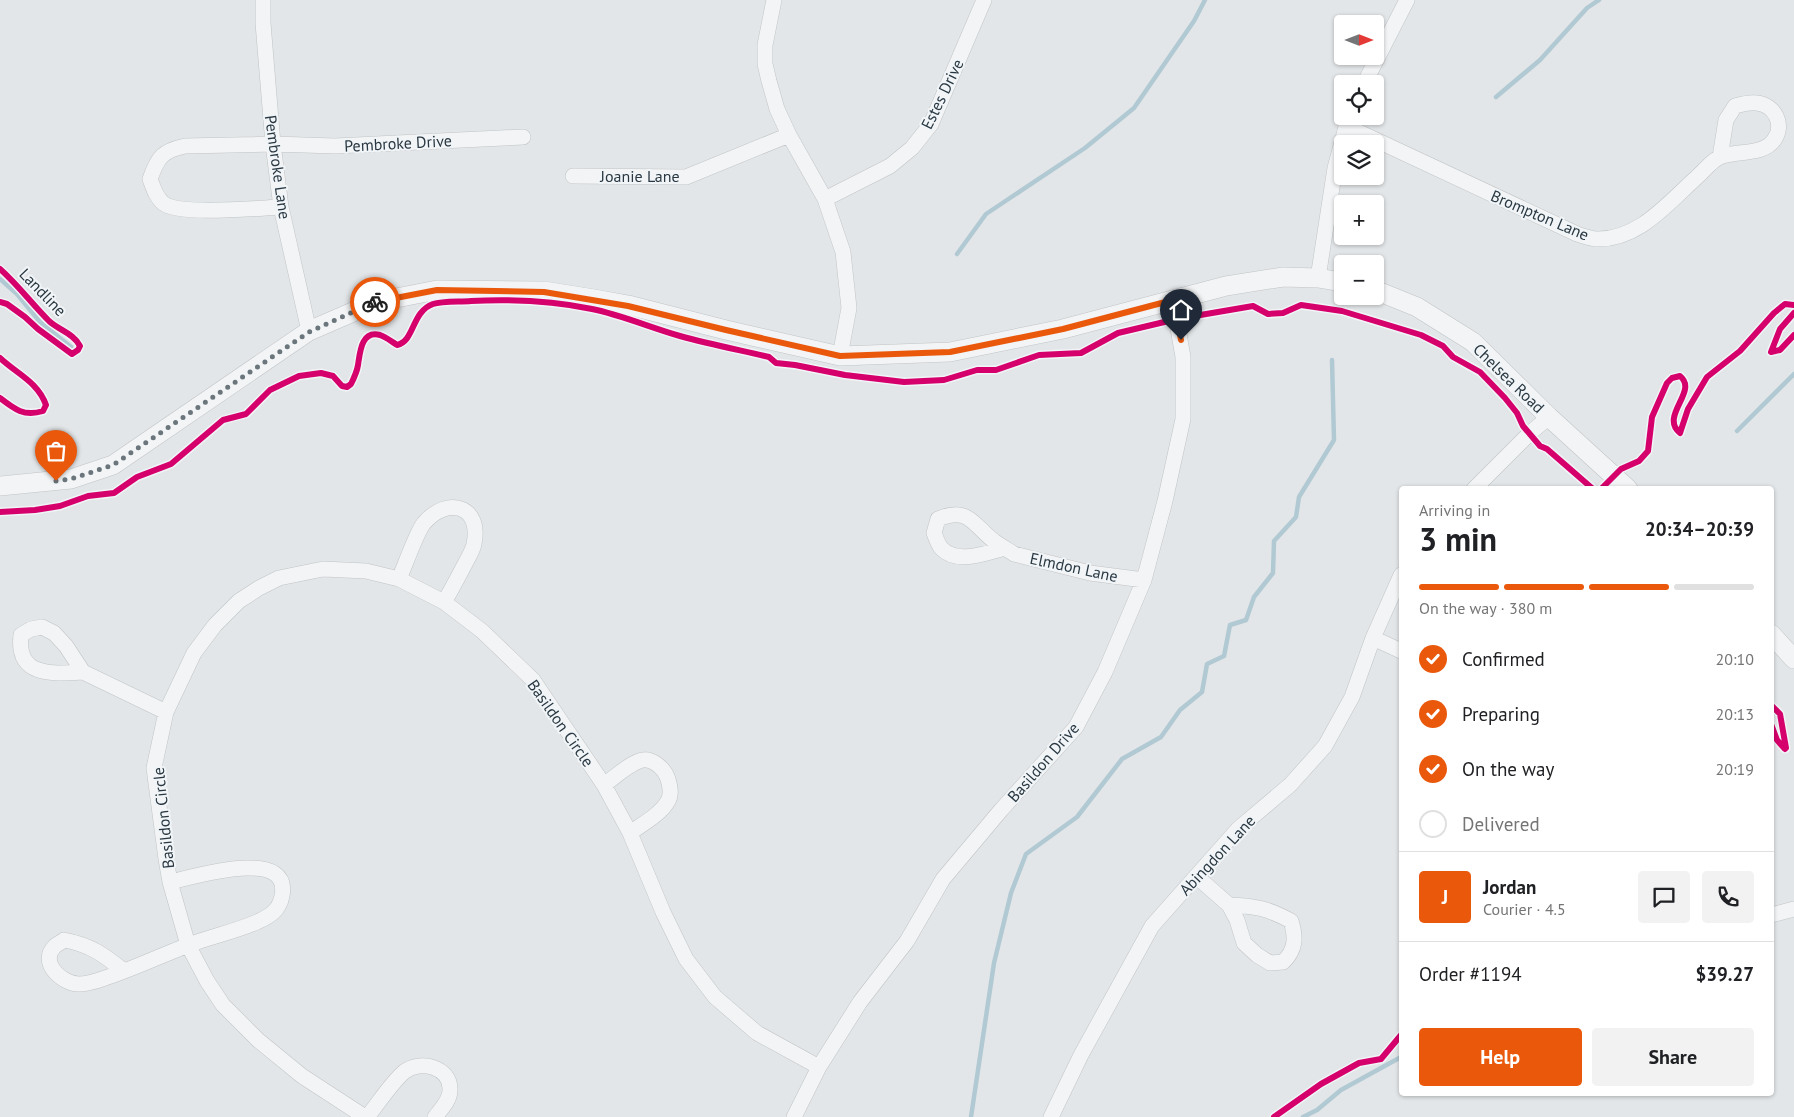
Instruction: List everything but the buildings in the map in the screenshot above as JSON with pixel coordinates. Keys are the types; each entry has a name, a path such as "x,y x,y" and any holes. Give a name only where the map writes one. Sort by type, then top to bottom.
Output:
{"street":[{"name":"Pembroke Lane","path":"264,0 263,23 273,144 281,207 309,332"},
{"path":"774,0 765,45 765,64 777,109 789,135 825,199 843,252 849,308 840,356"},
{"name":"Estes Drive","path":"825,199 890,166 917,142 931,124 984,0"},
{"path":"1369,75 1408,0"},
{"path":"1318,278 1335,168 1346,125"},
{"name":"Brompton Lane","path":"1355,125 1577,234 1594,239 1612,238 1641,228 1720,157"},
{"name":"Joanie Lane","path":"573,176 686,177 789,135"},
{"name":"Pembroke Drive","path":"281,207 191,211 164,204 156,194 150,179 160,156 173,149 185,146 273,144 335,146 523,137"},
{"path":"0,486 71,479 113,465 309,332 376,302 437,290 544,292 628,306 840,356 950,352 1063,329 1226,286 1283,277 1318,278 1334,281"},
{"name":"Chelsea Road","path":"1384,294 1417,307 1473,342 1549,417 1625,486"},
{"name":"Basildon Drive","path":"794,1117 819,1067 860,1002 908,941 943,879 1001,810 1076,727 1105,672 1144,580 1165,500 1183,419 1183,357 1173,300"},
{"path":"1477,486 1530,433 1549,417"},
{"path":"399,579 423,525 432,516 444,509 462,508 470,513 474,522 474,546 444,602"},
{"name":"Elmdon Lane","path":"1005,548 1014,554 1090,573 1144,580"},
{"name":"Basildon Circle","path":"366,1117 302,1076 258,1040 223,1005 188,945 170,882 154,768 166,712 194,653 210,632 240,601 259,588 280,578 323,569 366,571 399,579 444,602 482,630 533,680 604,785 630,833 663,912 686,959 715,997 757,1033 819,1067"},
{"name":"Abingdon Lane","path":"1051,1117 1081,1054 1152,926 1238,829 1290,784 1325,746 1352,697 1374,638 1399,580"},
{"path":"1774,637 1794,659"},
{"path":"1374,638 1399,650"},
{"path":"83,672 166,712"},
{"path":"604,785 640,760 650,760 659,765 666,775 671,788 670,799 664,808 630,833"},
{"path":"124,971 188,945 244,927 271,915 281,903 284,888 279,877 267,870 250,867 234,868 170,882"},
{"path":"1196,876 1229,905 1244,943 1256,955 1270,963 1284,962 1290,956 1294,946 1291,921 1275,912 1257,906 1229,905"},
{"path":"1774,914 1794,909"},
{"path":"366,1117 404,1072 414,1066 427,1065 439,1070 449,1080 448,1100 435,1117"}],"waterway":[{"path":"957,254 986,214 1085,148 1134,108 1194,21 1205,0"},
{"path":"1496,97 1540,60 1587,8 1599,0"},
{"path":"0,279 17,294 40,322 71,347"},
{"path":"971,1117 994,963 1011,893 1026,854 1077,817 1122,759 1161,737 1180,710 1202,692 1207,664 1224,656 1230,625 1246,620 1254,597 1273,573 1274,541 1296,517 1299,497 1334,440 1332,360"},
{"path":"1737,431 1794,374"},
{"path":"1303,1117 1317,1110 1341,1090 1399,1058"}],"cycle path":[{"name":"Landline","path":"0,269 49,321 74,338 80,346 78,350 72,354 25,317 7,304 0,302"},
{"path":"0,512 60,506 88,496 114,493 137,477 171,464 223,420 246,414 270,390 299,376 321,373 333,376 342,386 347,387 351,384 358,368 363,344 369,336 374,334 380,335 397,345 407,338 421,313 433,304 486,300 547,302 577,306 614,315 680,336 769,357 776,363 845,375 904,382 944,380 977,370 996,370 1039,355 1081,353 1118,333 1177,319 1253,306 1268,314 1283,313 1301,305 1342,311 1421,335 1443,346 1453,357 1480,372 1505,398 1517,413 1523,426 1540,446 1547,449 1590,486"},
{"path":"1604,486 1621,469 1639,461 1648,451 1652,417 1667,383 1672,378 1680,376 1685,382 1683,396 1674,419 1675,426 1680,433 1688,409 1707,377 1740,351 1774,313 1785,304 1794,305"},
{"path":"1794,313 1780,329 1771,352 1780,350 1794,335"},
{"path":"0,358 38,390 46,405 43,411 30,413 15,409 0,398"},
{"path":"1774,708 1780,714 1785,749 1777,740 1774,732"},
{"path":"1274,1117 1321,1084 1359,1063 1381,1059 1399,1037"}],"way so far":[{"path":"56,481 71,479 113,465 309,332 375,302"}],"route":[{"path":"375,302 437,290 544,292 628,306 840,356 950,352 1063,329 1173,300 1181,340"}]}
